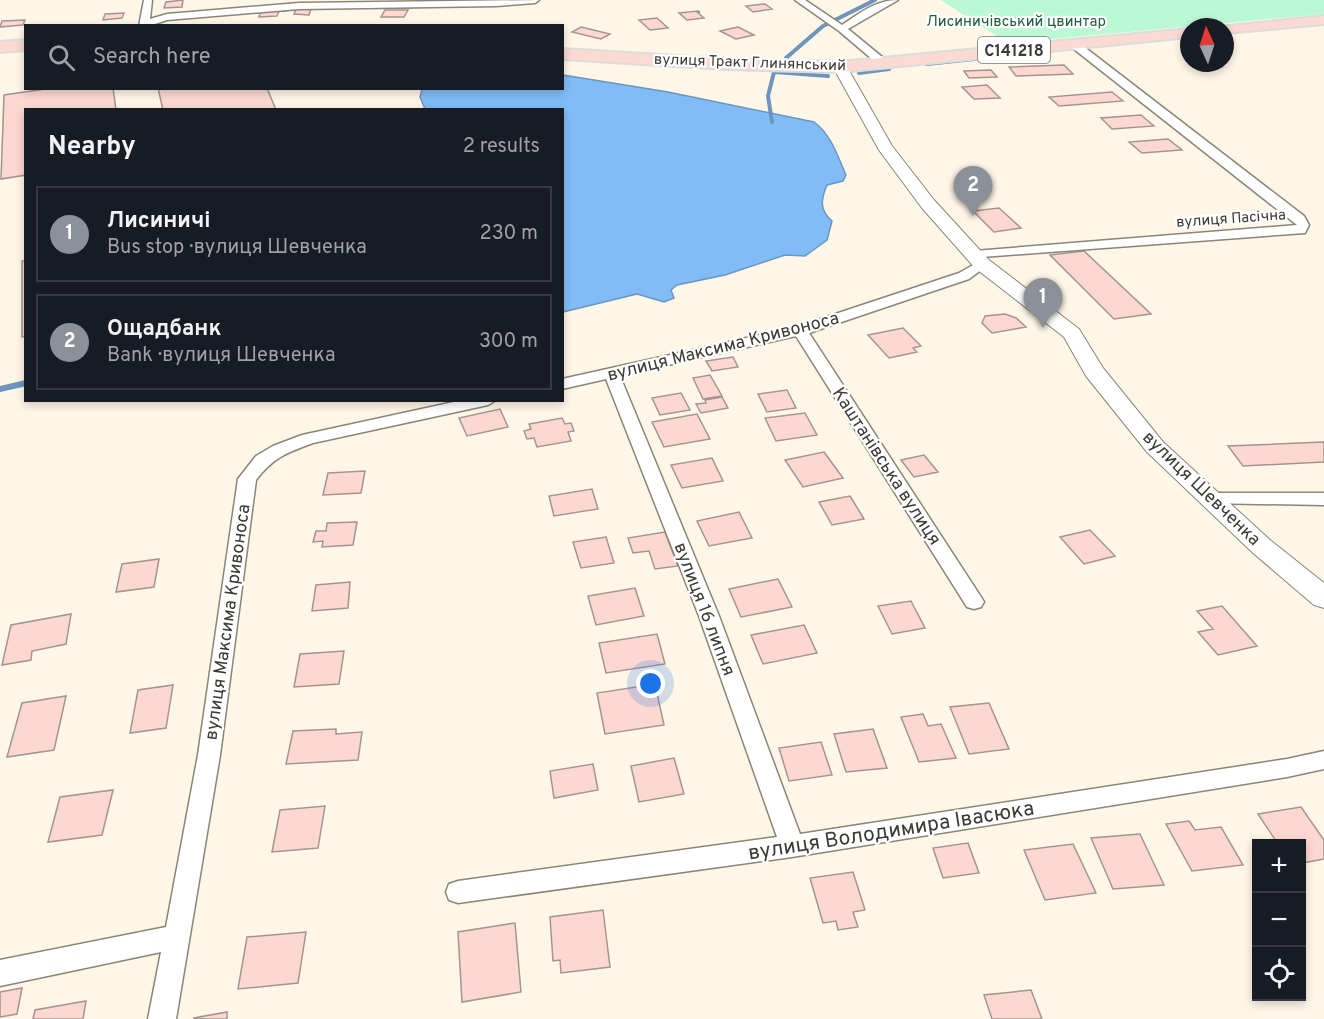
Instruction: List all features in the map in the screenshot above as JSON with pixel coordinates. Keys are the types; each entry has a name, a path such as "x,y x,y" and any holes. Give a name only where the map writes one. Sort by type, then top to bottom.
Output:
{"main road":[{"path":"1234,28 1324,20"},
{"name":"вулиця Тракт Глинянський","path":"564,54 726,64 840,67 1180,34"},
{"path":"0,47 24,45"},
{"name":"вулиця Шевченка","path":"840,67 885,147 928,204 978,259 1072,333 1094,371 1155,447 1261,546 1324,598"}],"street":[{"path":"148,0 145,24 167,18 299,6 496,3 535,0"},
{"path":"799,0 838,26 883,63"},
{"path":"838,26 894,0"},
{"name":"вулиця Пасічна","path":"978,259 1300,230 1303,225 1299,219 1073,44"},
{"name":"вулиця Максима Кривоноса","path":"564,384 800,331 964,276 978,259"},
{"name":"Каштанівська вулиця","path":"800,331 974,602"},
{"name":"вулиця 16 липня","path":"612,374 709,616 792,846"},
{"name":"вулиця Максима Кривоноса","path":"162,1019 209,755 248,478 262,460 279,450 308,439 479,402"},
{"path":"1210,499 1324,499"},
{"name":"вулиця Володимира Івасюка","path":"458,892 792,846 1276,770 1324,760"},
{"path":"0,973 175,937"}],"green space":[{"name":"Лисиничівський цвинтар","path":"941,0 1324,0 1324,14 1234,22 1234,18 1180,18 1180,27 1007,43"}],"water":[{"path":"564,75 668,92 814,122 829,139 846,175 843,181 827,185 822,204 825,213 832,221 827,240 805,256 785,255 725,275 677,285 671,290 674,298 664,302 637,294 564,312 564,108 425,108 420,97 422,90 564,90"}],"building":[{"path":"183,0 182,7 164,8 166,2"},
{"path":"765,4 772,9 753,12 746,6"},
{"path":"286,9 286,11 279,11 277,16 259,17 261,10"},
{"path":"296,9 311,9 309,15 294,14"},
{"path":"385,10 408,10 404,17 381,17"},
{"path":"698,11 704,18 687,20 679,13"},
{"path":"124,13 122,18 103,20 105,14"},
{"path":"657,18 668,28 650,30 639,20"},
{"path":"25,20 23,25 0,27 2,21"},
{"path":"581,27 610,34 601,39 572,32"},
{"path":"738,27 754,35 736,39 720,31"},
{"path":"1064,65 1073,74 1016,76 1009,67"},
{"path":"991,70 997,77 969,78 964,71"},
{"path":"987,85 1000,98 974,99 962,87"},
{"path":"38,90 113,90 116,108 24,108 24,175 1,179 4,95"},
{"path":"158,90 268,90 275,108 163,108"},
{"path":"1112,92 1123,101 1059,106 1049,97"},
{"path":"1141,115 1154,126 1112,129 1101,118"},
{"path":"1168,139 1182,150 1142,153 1129,142"},
{"path":"999,208 1021,228 994,232 973,211"},
{"path":"1084,251 1151,314 1114,319 1050,255"},
{"path":"22,261 24,261 24,336 22,337"},
{"path":"1005,314 1016,318 1026,327 992,333 982,323 985,316"},
{"path":"903,328 921,346 913,348 917,352 889,358 868,335"},
{"path":"733,357 738,367 712,371 706,361"},
{"path":"710,375 722,396 703,399 693,378"},
{"path":"787,390 796,408 767,412 758,394"},
{"path":"681,393 690,410 660,415 652,398"},
{"path":"722,397 728,408 701,413 696,404 706,403 705,400"},
{"path":"500,409 508,427 467,436 459,418"},
{"path":"805,413 817,435 776,441 765,418"},
{"path":"697,414 710,439 664,447 652,422"},
{"path":"562,418 565,424 571,423 574,431 568,432 571,441 537,447 534,438 527,439 524,431 531,429 529,424"},
{"path":"1324,442 1324,462 1243,466 1228,446"},
{"path":"824,452 843,478 803,487 785,460"},
{"path":"924,455 938,472 914,477 901,460"},
{"path":"712,458 723,481 682,488 671,465"},
{"path":"365,471 361,493 323,495 328,473"},
{"path":"592,489 598,509 554,516 549,496"},
{"path":"850,496 864,519 832,525 819,502"},
{"path":"739,512 752,538 709,546 697,521"},
{"path":"357,522 353,545 322,547 323,541 313,542 316,531 326,531 327,523"},
{"path":"1090,530 1115,556 1084,564 1060,537"},
{"path":"665,532 678,566 655,569 649,551 633,553 628,538"},
{"path":"606,537 614,563 581,568 573,542"},
{"path":"159,559 154,587 116,592 122,564"},
{"path":"778,579 792,607 741,617 729,589"},
{"path":"350,582 348,608 312,611 316,585"},
{"path":"635,588 644,616 596,625 588,596"},
{"path":"911,601 925,628 892,634 878,606"},
{"path":"1222,606 1257,646 1218,655 1198,632 1213,629 1197,611"},
{"path":"71,614 66,644 32,651 31,660 2,665 11,625"},
{"path":"804,625 817,653 763,664 751,635"},
{"path":"657,634 665,664 606,673 599,643"},
{"path":"344,651 339,684 294,687 300,654"},
{"path":"655,684 664,725 605,734 597,693"},
{"path":"173,685 166,728 130,733 138,690"},
{"path":"66,696 54,750 7,757 22,703"},
{"path":"989,703 1009,749 969,754 950,707"},
{"path":"923,714 928,726 941,724 956,758 919,762 901,717"},
{"path":"336,729 336,734 362,732 358,760 286,764 293,731"},
{"path":"873,729 887,768 846,772 834,734"},
{"path":"821,742 832,775 789,781 779,748"},
{"path":"674,758 684,794 639,802 631,766"},
{"path":"593,764 598,790 554,798 550,771"},
{"path":"113,790 102,835 48,842 60,797"},
{"path":"325,806 318,848 272,852 280,810"},
{"path":"1301,807 1324,840 1324,859 1306,862 1306,839 1275,839 1258,814"},
{"path":"1189,821 1195,830 1221,827 1243,865 1192,871 1166,824"},
{"path":"1140,834 1164,885 1113,889 1091,838"},
{"path":"968,843 979,873 943,878 933,848"},
{"path":"1073,844 1096,893 1045,900 1024,850"},
{"path":"853,872 865,910 853,912 858,927 838,930 836,921 823,923 810,878"},
{"path":"603,910 610,967 561,973 560,960 553,961 550,917"},
{"path":"515,923 521,992 462,1002 458,932"},
{"path":"306,932 298,983 238,989 247,937"},
{"path":"22,988 17,1014 0,1017 0,992"},
{"path":"1031,990 1042,1019 992,1019 984,995"},
{"path":"86,1001 83,1019 33,1019 35,1010"},
{"path":"227,1012 227,1019 194,1019 194,1018"}],"waterway":[{"path":"786,58 823,26 875,0"},
{"path":"927,64 1030,53"},
{"path":"859,73 889,69"},
{"path":"772,122 768,96 774,72 828,76"},
{"path":"0,389 24,383"}],"place":[{"name":"Ощадбанк","path":"973,216"},
{"name":"Лисиничі","path":"1043,328"}]}
